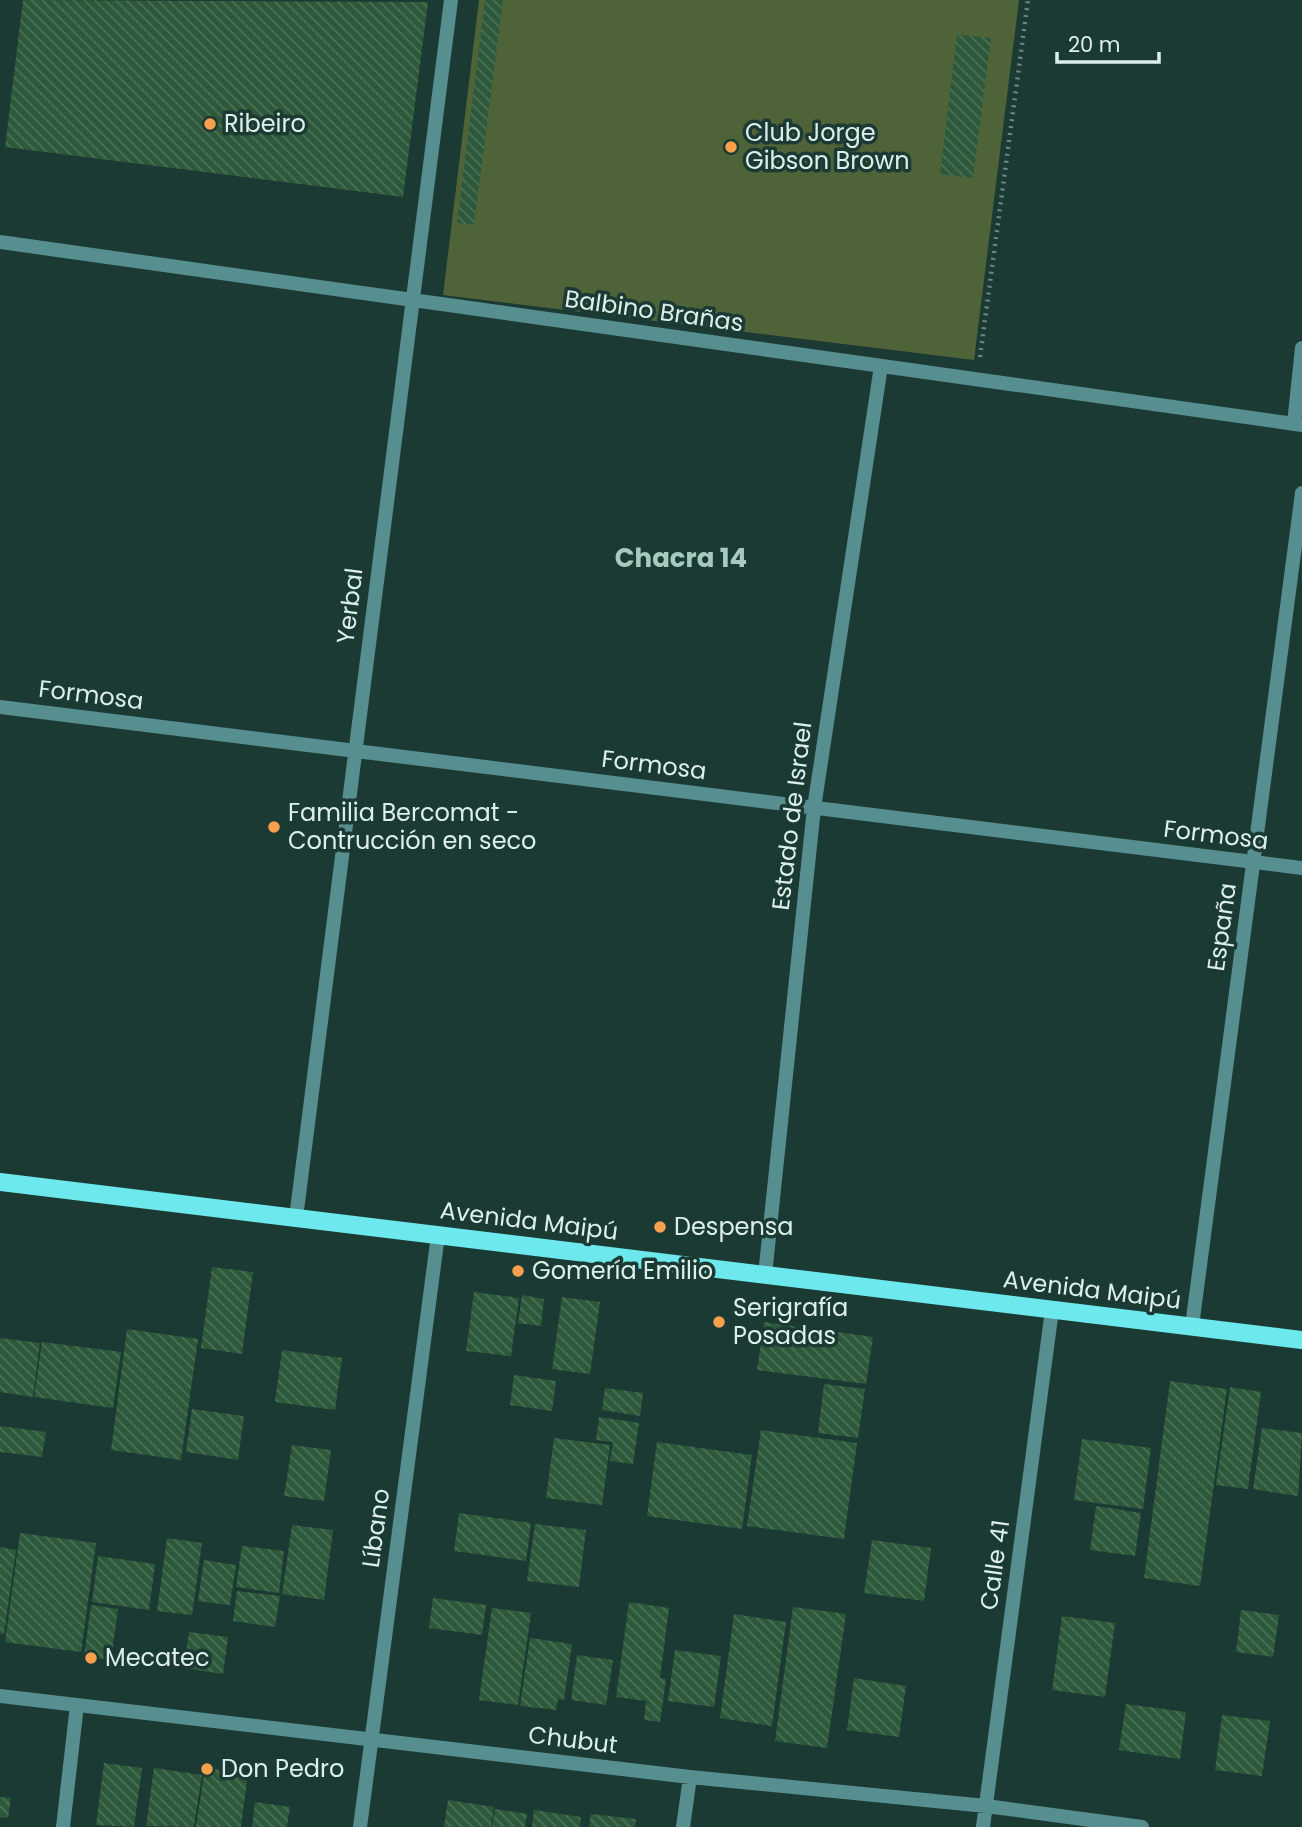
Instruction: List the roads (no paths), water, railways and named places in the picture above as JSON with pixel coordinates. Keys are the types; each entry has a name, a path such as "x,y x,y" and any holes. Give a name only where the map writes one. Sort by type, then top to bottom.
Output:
{"main road":[{"name":"Avenida Maipú","path":"0,1182 1302,1340"}],"street":[{"name":"Yerbal","path":"296,1218 451,0"},
{"name":"Balbino Brañas","path":"0,242 1298,424"},
{"path":"1298,424 1302,348"},
{"name":"Estado de Israel","path":"765,1275 814,808 881,366"},
{"name":"España","path":"1192,1326 1302,493"},
{"name":"Formosa","path":"0,706 1302,868"},
{"name":"Líbano","path":"360,1827 438,1235"},
{"name":"Calle 41","path":"983,1827 1052,1310"},
{"name":"Chubut","path":"0,1696 690,1777 986,1806 1142,1827"},
{"path":"63,1827 77,1705"},
{"path":"683,1827 690,1777"}],"place":[{"name":"Ribeiro","path":"210,124"},
{"name":"Club Jorge Gibson Brown","path":"731,147"},
{"name":"Familia Bercomat - Contrucción en seco","path":"274,827"},
{"name":"Despensa","path":"660,1227"},
{"name":"Gomería Emilio","path":"518,1271"},
{"name":"Serigrafía Posadas","path":"719,1322"},
{"name":"Mecatec","path":"91,1658"},
{"name":"Don Pedro","path":"207,1769"}],"district":[{"name":"Chacra 14","path":"681,558"}]}
